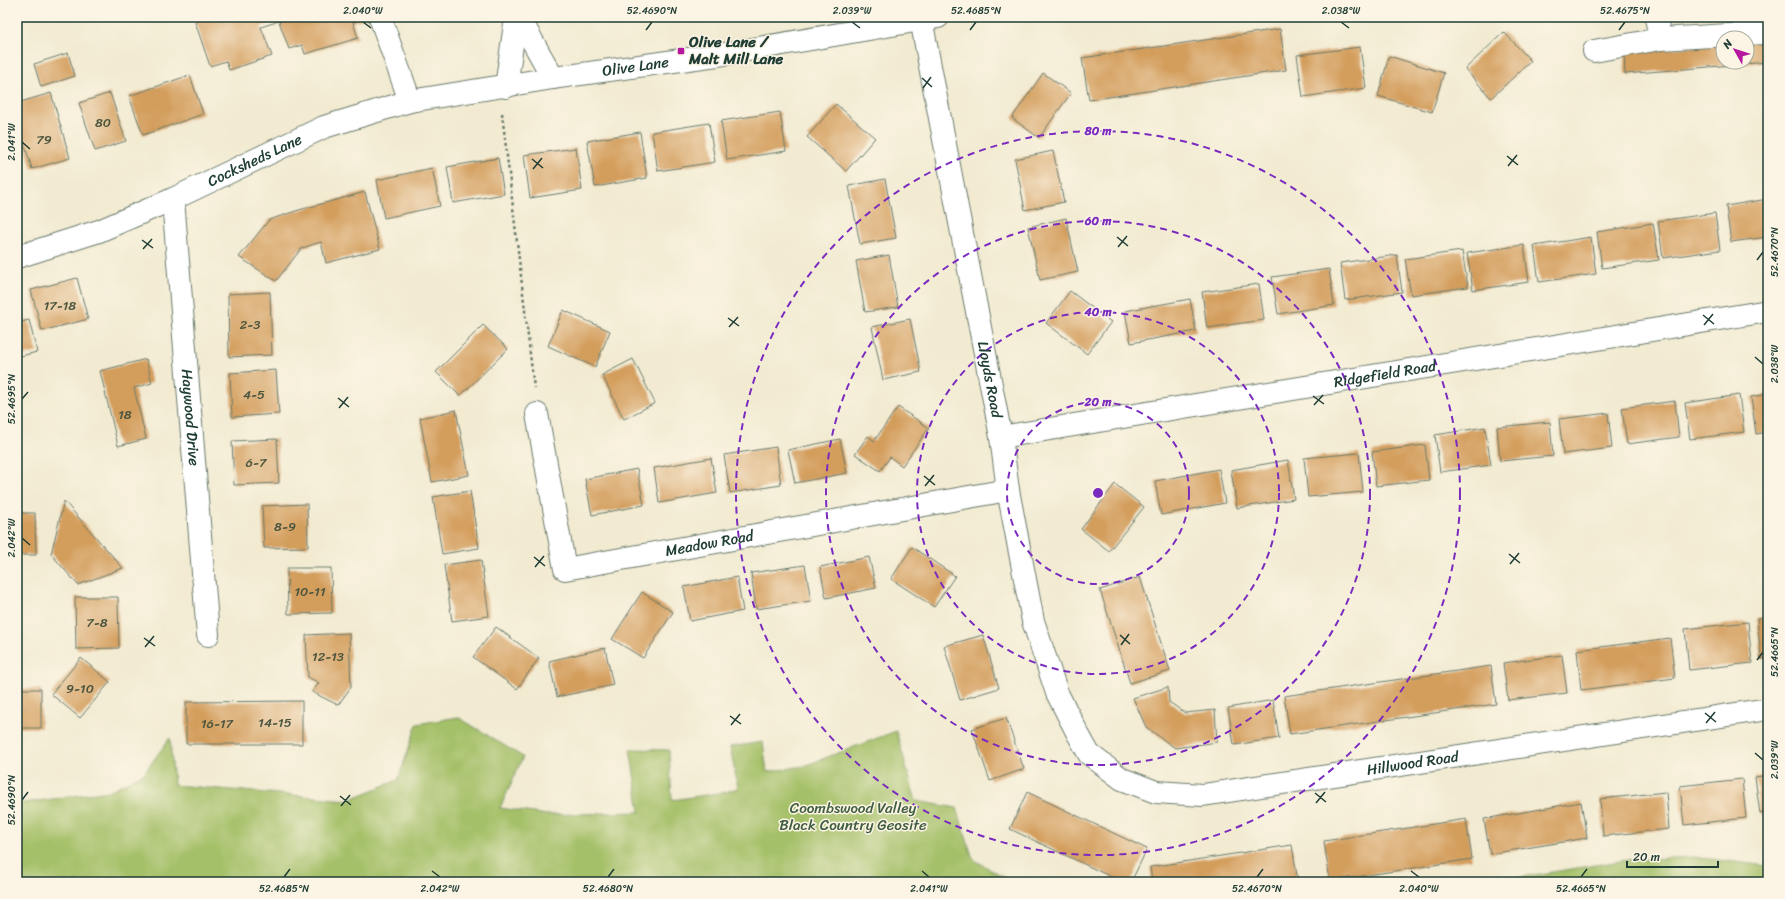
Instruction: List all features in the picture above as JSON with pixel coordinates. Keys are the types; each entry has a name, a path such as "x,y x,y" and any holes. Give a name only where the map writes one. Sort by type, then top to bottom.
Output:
{"street":[{"path":"380,17 410,101"},
{"path":"518,17 552,78"},
{"path":"503,87 518,17"},
{"path":"1656,17 1660,39"},
{"name":"Olive Lane","path":"503,87 552,78 724,54 929,18"},
{"name":"Lloyds Road","path":"929,18 1001,438 1008,490 1033,621 1057,693 1078,734"},
{"path":"1594,51 1660,39 1763,33"},
{"name":"Cocksheds Lane","path":"17,257 99,231 173,199 324,127 410,101 503,87"},
{"name":"Haywood Drive","path":"173,199 208,635"},
{"name":"Ridgefield Road","path":"1001,438 1768,312"},
{"name":"Meadow Road","path":"537,414 565,570 1008,490"},
{"name":"Hillwood Road","path":"1078,734 1089,754 1122,779 1156,792 1203,795 1768,710"}],"path":[{"path":"503,87 537,414"}],"green space":[{"name":"Coombswood Valley Black Country Geosite","path":"458,717 523,757 500,808 547,815 640,812 630,749 669,750 672,800 726,792 738,788 730,747 763,742 767,772 804,766 896,731 916,801 957,808 973,859 1012,882 17,882 17,804 109,791 143,774 170,738 174,785 348,800 398,780 417,724"},
{"path":"1694,857 1768,866 1768,882 1491,882 1627,860"}],"building":[{"path":"209,17 220,17 222,21 234,17 278,17 279,21 261,27 272,56 229,70 226,61 210,66 195,22"},
{"path":"291,17 366,18 353,22 358,38 305,54 302,45 289,49 279,21"},
{"path":"1280,29 1286,70 1089,100 1082,58"},
{"path":"1504,32 1531,61 1491,98 1465,69"},
{"path":"1768,40 1768,62 1755,63 1755,41"},
{"path":"1715,45 1715,66 1625,74 1624,52"},
{"path":"1360,47 1366,88 1303,97 1297,55"},
{"path":"68,53 75,76 41,87 34,64"},
{"path":"1389,56 1444,73 1432,112 1378,96"},
{"path":"1043,73 1071,93 1039,138 1012,118"},
{"path":"190,75 203,114 143,135 129,96"},
{"path":"51,93 70,158 32,169 17,120 17,103"},
{"path":"110,93 126,141 95,151 79,103"},
{"path":"836,104 875,138 846,171 807,137"},
{"path":"780,112 786,151 727,160 721,121"},
{"path":"709,123 715,162 658,171 652,132"},
{"path":"640,132 647,178 595,187 587,141"},
{"path":"576,148 582,190 530,198 524,155"},
{"path":"1053,151 1064,202 1025,210 1015,159"},
{"path":"498,158 504,194 453,203 447,167"},
{"path":"432,168 440,206 384,218 377,180"},
{"path":"885,179 896,238 860,244 849,186"},
{"path":"365,192 380,249 326,263 321,242 308,246 301,249 276,281 239,257 269,220"},
{"path":"1768,199 1768,237 1731,242 1726,206"},
{"path":"1715,213 1720,250 1663,258 1658,221"},
{"path":"1066,218 1078,272 1040,280 1028,227"},
{"path":"1653,223 1659,260 1602,268 1597,232"},
{"path":"1591,237 1596,274 1539,282 1534,246"},
{"path":"1524,245 1529,282 1473,290 1467,253"},
{"path":"1462,251 1468,287 1411,295 1405,259"},
{"path":"889,255 898,307 865,312 856,261"},
{"path":"1397,255 1402,292 1345,300 1340,263"},
{"path":"1329,269 1334,305 1278,314 1272,277"},
{"path":"77,278 88,319 42,331 31,290"},
{"path":"1259,284 1264,320 1207,328 1202,292"},
{"path":"1070,291 1111,322 1087,354 1046,323"},
{"path":"270,292 272,355 229,357 228,294"},
{"path":"1190,299 1196,331 1131,343 1125,311"},
{"path":"563,310 610,331 595,367 548,346"},
{"path":"910,319 921,372 883,380 872,327"},
{"path":"29,320 37,352 17,357 17,323"},
{"path":"483,325 508,349 460,396 436,372"},
{"path":"146,359 152,383 134,388 146,439 118,446 100,371"},
{"path":"633,359 655,403 624,419 602,375"},
{"path":"276,370 279,414 232,417 230,373"},
{"path":"1768,394 1768,432 1756,434 1751,397"},
{"path":"1739,395 1744,432 1690,439 1685,403"},
{"path":"1675,401 1679,437 1627,444 1622,408"},
{"path":"898,407 929,428 902,466 890,457 880,471 855,454 868,436 874,441"},
{"path":"456,410 469,475 432,482 420,418"},
{"path":"1608,413 1612,448 1563,454 1559,419"},
{"path":"1550,422 1553,456 1500,461 1497,427"},
{"path":"1485,427 1491,465 1440,472 1435,435"},
{"path":"277,439 279,483 234,485 232,441"},
{"path":"840,439 847,473 795,483 788,450"},
{"path":"1425,445 1429,480 1376,486 1372,452"},
{"path":"776,447 781,485 730,493 724,455"},
{"path":"1359,453 1363,492 1308,497 1304,458"},
{"path":"711,458 717,493 659,503 654,468"},
{"path":"1288,460 1294,499 1237,508 1231,470"},
{"path":"637,469 644,505 592,515 585,479"},
{"path":"1219,469 1225,503 1161,515 1155,481"},
{"path":"1115,484 1144,507 1109,551 1081,529"},
{"path":"470,491 479,548 442,554 433,497"},
{"path":"64,501 123,568 78,585 51,554"},
{"path":"307,504 308,547 264,548 262,506"},
{"path":"17,513 35,513 36,555 17,555"},
{"path":"912,547 955,576 934,607 891,579"},
{"path":"869,557 876,588 826,598 820,567"},
{"path":"481,560 489,616 452,621 444,565"},
{"path":"805,565 811,601 756,609 751,573"},
{"path":"287,568 331,568 332,613 288,614"},
{"path":"737,577 743,611 690,621 684,587"},
{"path":"1140,577 1170,671 1130,683 1100,590"},
{"path":"642,592 673,612 643,658 612,639"},
{"path":"75,597 118,597 119,648 76,649"},
{"path":"1768,617 1768,658 1761,659 1757,618"},
{"path":"1748,622 1752,663 1689,670 1685,629"},
{"path":"496,627 539,658 517,689 473,657"},
{"path":"349,633 351,687 338,705 312,692 319,683 308,677 306,635"},
{"path":"983,635 999,688 960,700 944,646"},
{"path":"1670,638 1675,678 1581,690 1577,650"},
{"path":"605,648 613,685 557,697 549,661"},
{"path":"1562,655 1567,693 1508,700 1503,663"},
{"path":"81,658 110,682 80,718 51,694"},
{"path":"1491,666 1496,704 1290,734 1284,696"},
{"path":"1168,687 1169,702 1185,713 1215,710 1217,742 1175,748 1146,727 1133,698"},
{"path":"17,689 41,689 41,728 17,728"},
{"path":"1273,700 1279,738 1234,745 1228,708"},
{"path":"302,701 302,744 186,744 186,702"},
{"path":"1006,718 1024,769 990,781 972,729"},
{"path":"1768,775 1768,812 1760,814 1755,777"},
{"path":"1742,779 1746,818 1684,825 1680,786"},
{"path":"1027,792 1147,849 1131,882 1122,882 1010,829"},
{"path":"1666,792 1669,829 1603,836 1600,799"},
{"path":"1581,802 1587,838 1490,854 1484,819"},
{"path":"1466,819 1472,859 1330,881 1324,841"},
{"path":"1292,845 1298,882 1152,882 1150,867"}],"place":[{"name":"Olive Lane / Malt Mill Lane","path":"681,51"}]}
